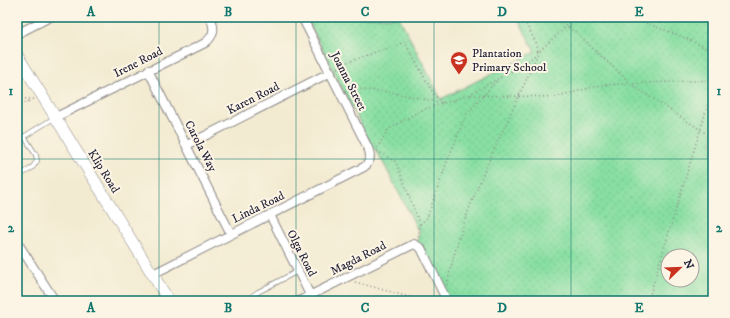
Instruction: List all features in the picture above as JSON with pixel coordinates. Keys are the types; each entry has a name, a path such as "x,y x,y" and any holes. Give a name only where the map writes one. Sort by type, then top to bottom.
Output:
{"street":[{"path":"17,34 50,17"},
{"name":"Irene Road","path":"56,117 210,39 214,28 210,17"},
{"name":"Joanna Street","path":"302,17 338,87 371,157"},
{"name":"Klip Road","path":"17,55 169,301"},
{"name":"Carola Way","path":"148,70 231,234"},
{"name":"Karen Road","path":"187,145 330,72"},
{"name":"Linda Road","path":"153,274 364,167 371,157"},
{"name":"Olga Road","path":"270,215 311,298"},
{"path":"17,242 55,301"},
{"name":"Magda Road","path":"299,301 311,298 345,278 409,245 417,245"},
{"path":"417,245 421,248 446,299"}],"lane":[{"path":"17,141 56,117"},
{"path":"17,177 32,168 37,161 36,155 24,136"},
{"path":"251,301 252,296 258,292 298,271"}],"path":[{"path":"446,299 452,263 465,217 497,140 538,53 537,44 522,17"},
{"path":"551,17 577,34 632,85 713,138"},
{"path":"417,245 420,224 396,162 375,150 388,130 419,111 469,95 526,63 577,17"},
{"path":"631,17 688,39 713,52"},
{"path":"330,72 345,63 405,42 434,95 443,103"},
{"path":"420,224 427,218 466,115 498,79"},
{"path":"469,95 554,97 602,85 632,85 713,80"},
{"path":"338,87 390,92 443,103"},
{"path":"648,301 699,129 713,88"},
{"path":"17,100 34,100 17,106"},
{"path":"345,278 347,280 424,301"}],"green space":[{"path":"306,17 399,17 441,99 535,52 517,17 713,17 713,301 450,301 417,243 419,232 384,164 367,137"}],"place":[{"name":"Plantation Primary School","path":"459,75"}]}
